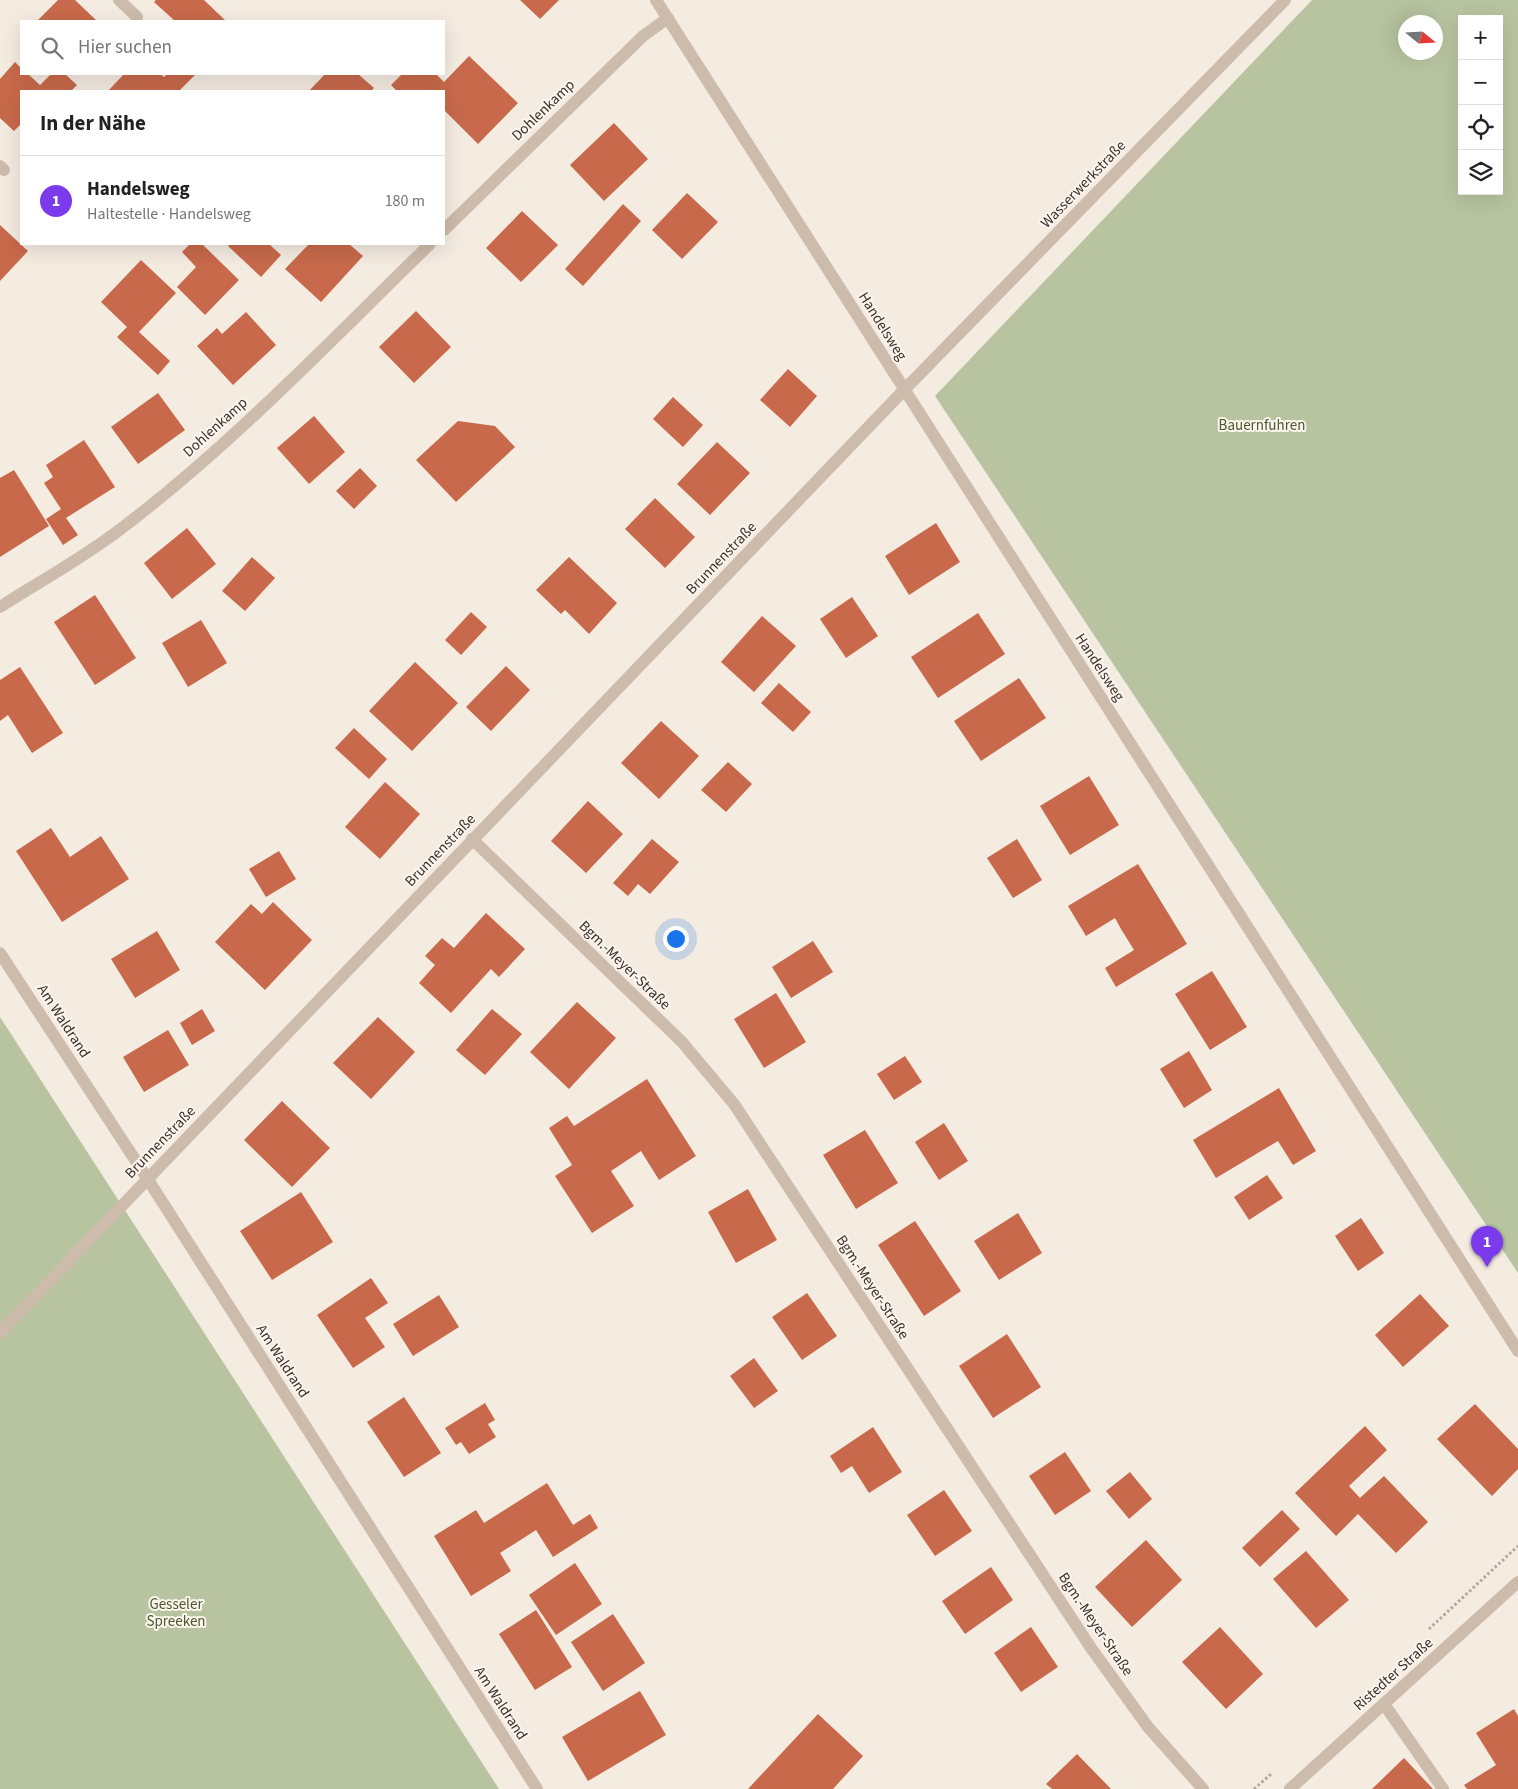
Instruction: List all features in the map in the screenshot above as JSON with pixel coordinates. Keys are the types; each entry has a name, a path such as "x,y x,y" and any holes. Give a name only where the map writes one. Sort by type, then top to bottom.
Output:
{"street":[{"path":"119,0 137,17"},
{"name":"Handelsweg","path":"656,0 1518,1351"},
{"name":"Wasserwerkstraße","path":"904,390 1285,0"},
{"name":"Dohlenkamp","path":"445,229 642,36 668,18"},
{"name":"Dohlenkamp","path":"0,607 117,532 183,478 265,404 429,245"},
{"name":"Brunnenstraße","path":"0,1333 904,390"},
{"name":"Bgm.-Meyer-Straße","path":"472,839 682,1042 734,1104 1091,1648 1148,1727 1203,1789"},
{"name":"Am Waldrand","path":"0,953 147,1178 536,1789"},
{"name":"Ristedter Straße","path":"1290,1789 1518,1582"},
{"path":"1384,1704 1443,1789"}],"green space":[{"name":"Bauernfuhren","path":"1312,0 1518,0 1518,1273 935,396"},
{"name":"Gesseler Spreeken","path":"0,1017 499,1789 0,1789"}],"building":[{"path":"58,0 75,0 96,20 38,20"},
{"path":"156,0 204,0 225,20 174,20 154,2"},
{"path":"520,0 559,0 540,19"},
{"path":"469,56 518,103 478,144 445,111 445,90 396,90 391,85 401,75 437,75 444,82"},
{"path":"15,62 20,67 20,75 29,75 40,85 50,75 66,75 77,85 72,90 20,90 20,125 14,131 0,118 0,79"},
{"path":"123,75 161,75 164,77 166,75 195,75 180,90 109,90"},
{"path":"324,75 359,75 374,88 372,90 310,90"},
{"path":"614,123 648,159 604,201 570,165"},
{"path":"687,193 718,222 682,259 652,230"},
{"path":"623,204 641,221 583,286 565,269"},
{"path":"522,211 558,245 521,282 486,248"},
{"path":"0,225 28,251 0,281"},
{"path":"189,245 203,245 239,280 205,315 177,287 196,267 182,252"},
{"path":"270,245 281,255 261,277 228,246"},
{"path":"308,245 350,245 363,256 321,302 285,269"},
{"path":"141,260 176,293 139,332 170,361 158,375 117,337 127,327 101,302"},
{"path":"416,311 451,347 414,383 379,347"},
{"path":"246,312 276,345 233,385 197,346 217,328 222,334"},
{"path":"788,369 817,396 790,427 760,400"},
{"path":"158,393 185,430 138,464 111,427"},
{"path":"673,397 703,425 683,447 653,419"},
{"path":"314,416 345,452 309,484 277,448"},
{"path":"458,421 495,426 515,447 456,502 416,460"},
{"path":"84,440 115,487 66,518 78,535 63,545 46,519 61,509 44,483 53,477 46,465"},
{"path":"717,442 750,473 710,515 677,484"},
{"path":"360,468 377,486 354,509 336,491"},
{"path":"14,470 49,526 0,557 0,478"},
{"path":"655,498 695,537 665,568 625,529"},
{"path":"936,523 960,562 909,595 885,556"},
{"path":"187,528 216,564 172,599 144,563"},
{"path":"252,557 275,578 245,611 222,591"},
{"path":"569,557 617,603 589,634 565,610 561,614 536,590"},
{"path":"95,595 136,658 95,685 54,622"},
{"path":"852,597 878,636 846,658 820,619"},
{"path":"471,612 487,627 461,655 445,640"},
{"path":"978,613 1005,654 938,698 911,657"},
{"path":"762,616 796,646 754,692 721,662"},
{"path":"201,620 227,663 188,687 162,643"},
{"path":"415,662 458,703 412,751 369,711"},
{"path":"506,666 530,690 491,731 466,707"},
{"path":"20,667 63,733 32,753 8,715 0,721 0,680"},
{"path":"1019,678 1046,718 981,761 954,721"},
{"path":"779,683 811,712 793,732 761,703"},
{"path":"661,721 699,756 659,799 621,763"},
{"path":"354,728 387,759 369,779 335,748"},
{"path":"728,762 752,784 726,812 701,790"},
{"path":"1089,776 1119,825 1070,855 1040,806"},
{"path":"385,782 420,814 380,859 345,827"},
{"path":"588,801 623,834 586,873 551,841"},
{"path":"51,828 70,857 101,836 129,879 62,922 16,851"},
{"path":"652,839 679,862 650,894 638,884 628,896 613,883"},
{"path":"1017,839 1042,880 1013,898 987,858"},
{"path":"279,851 296,879 266,897 249,869"},
{"path":"1138,864 1187,944 1116,987 1105,968 1134,950 1115,918 1086,936 1068,906"},
{"path":"273,902 312,940 265,990 215,942 251,904 262,914"},
{"path":"486,913 525,949 499,977 491,969 451,1013 419,983 435,965 425,956 442,938 454,948"},
{"path":"157,931 180,970 135,998 111,959"},
{"path":"813,941 833,972 791,998 772,967"},
{"path":"1212,971 1247,1027 1210,1050 1175,994"},
{"path":"776,993 806,1042 764,1068 734,1019"},
{"path":"577,1002 616,1038 569,1089 530,1052"},
{"path":"202,1009 215,1031 192,1045 180,1023"},
{"path":"492,1009 522,1034 485,1075 456,1050"},
{"path":"378,1017 415,1052 371,1099 333,1063"},
{"path":"168,1030 189,1065 144,1092 123,1057"},
{"path":"1189,1051 1212,1090 1184,1108 1160,1069"},
{"path":"905,1056 922,1082 894,1100 877,1074"},
{"path":"647,1079 696,1156 659,1180 641,1151 611,1171 634,1206 592,1233 555,1176 572,1165 549,1128 567,1116 574,1126"},
{"path":"1279,1088 1316,1151 1293,1165 1278,1141 1216,1178 1193,1140"},
{"path":"282,1101 330,1148 292,1187 244,1140"},
{"path":"944,1123 968,1161 939,1180 915,1142"},
{"path":"865,1130 898,1183 856,1209 823,1155"},
{"path":"1267,1175 1283,1198 1249,1220 1234,1197"},
{"path":"748,1189 777,1240 736,1263 708,1212"},
{"path":"301,1192 333,1242 272,1280 240,1231"},
{"path":"1018,1213 1042,1253 999,1280 974,1241"},
{"path":"1361,1218 1384,1253 1358,1271 1335,1236"},
{"path":"915,1221 961,1291 924,1316 878,1245"},
{"path":"371,1278 388,1303 365,1318 385,1347 353,1368 317,1315"},
{"path":"807,1293 837,1336 802,1360 772,1317"},
{"path":"1420,1294 1449,1326 1403,1367 1375,1335"},
{"path":"439,1295 459,1327 413,1356 393,1324"},
{"path":"1007,1334 1041,1387 993,1418 959,1366"},
{"path":"754,1358 778,1391 754,1408 730,1376"},
{"path":"404,1397 441,1453 404,1477 367,1422"},
{"path":"485,1403 495,1420 488,1424 496,1437 469,1454 461,1442 456,1445 445,1428"},
{"path":"1475,1404 1518,1449 1518,1469 1492,1496 1437,1439"},
{"path":"1365,1426 1387,1450 1349,1486 1360,1498 1384,1476 1428,1522 1396,1553 1358,1514 1336,1536 1295,1493"},
{"path":"873,1427 902,1472 869,1493 852,1466 841,1473 830,1456"},
{"path":"1065,1452 1091,1491 1055,1515 1029,1476"},
{"path":"1130,1472 1152,1499 1129,1519 1106,1491"},
{"path":"547,1483 573,1525 590,1514 598,1528 553,1557 536,1530 500,1553 511,1571 471,1596 434,1536 476,1510 484,1523"},
{"path":"944,1490 972,1531 935,1556 907,1515"},
{"path":"1282,1510 1300,1529 1260,1567 1242,1548"},
{"path":"1146,1540 1182,1580 1132,1627 1095,1587"},
{"path":"1306,1551 1349,1600 1316,1628 1273,1579"},
{"path":"575,1563 602,1604 556,1635 529,1595"},
{"path":"991,1567 1013,1600 965,1634 942,1601"},
{"path":"536,1610 572,1667 535,1690 499,1634"},
{"path":"613,1614 645,1663 603,1691 571,1642"},
{"path":"1031,1627 1058,1667 1021,1692 994,1653"},
{"path":"1220,1627 1263,1674 1226,1709 1182,1662"},
{"path":"640,1691 666,1735 588,1781 562,1737"},
{"path":"1514,1709 1518,1716 1518,1789 1467,1789 1464,1785 1496,1765 1476,1733"},
{"path":"818,1714 863,1756 833,1789 748,1789"},
{"path":"1077,1754 1111,1789 1052,1789 1046,1784"},
{"path":"1404,1758 1433,1789 1372,1789"}],"place":[{"name":"Handelsweg","path":"1487,1267"}]}
